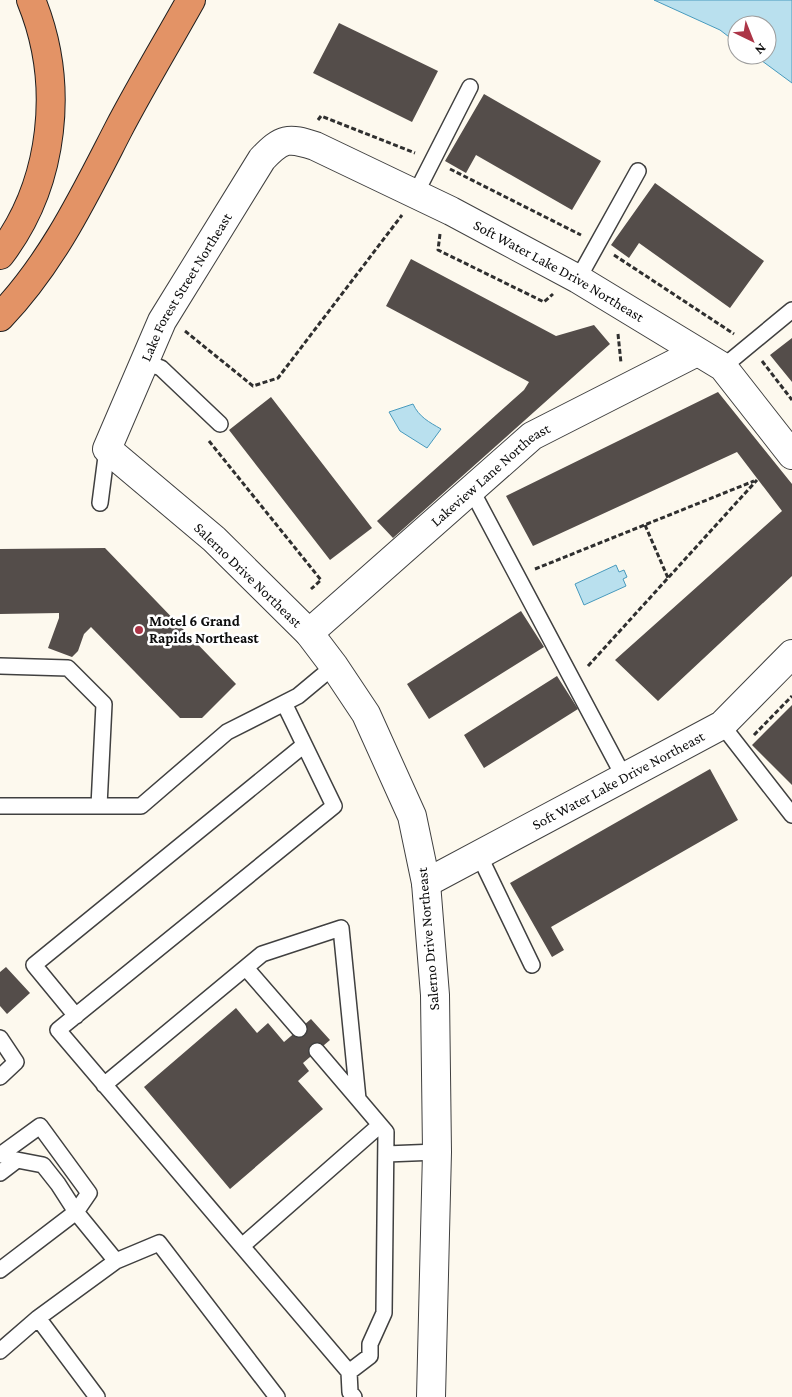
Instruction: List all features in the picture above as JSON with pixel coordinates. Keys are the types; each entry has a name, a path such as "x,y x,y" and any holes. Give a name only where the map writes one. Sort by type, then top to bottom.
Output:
{"highway":[{"path":"0,256 30,206 39,181 49,131 50,74 44,41 31,0"},
{"path":"0,317 40,269 80,205 119,128 191,0"}],"street":[{"name":"Soft Water Lake Drive Northeast","path":"287,140 301,141 315,146 411,202 723,367 792,455"},
{"name":"Lake Forest Street Northeast","path":"108,449 162,321 262,159 274,147 287,140"},
{"name":"Lakeview Lane Northeast","path":"309,633 532,436 697,352"},
{"name":"Salerno Drive Northeast","path":"108,449 214,539 309,633 366,714 412,816 426,883 435,995 437,1152 431,1397"},
{"name":"Soft Water Lake Drive Northeast","path":"426,883 722,725 792,654"}],"lane":[{"path":"411,202 470,87"},
{"path":"567,286 638,171"},
{"path":"723,367 792,310"},
{"path":"144,362 161,368 220,424"},
{"path":"100,503 108,449"},
{"path":"471,489 624,777"},
{"path":"0,666 68,668 104,704 99,806"},
{"path":"0,806 141,806 227,732 298,696 334,666"},
{"path":"284,703 334,806 58,1030 349,1372 350,1392 354,1397"},
{"path":"722,725 792,815"},
{"path":"76,1016 34,964 304,745"},
{"path":"479,855 532,964"},
{"path":"104,1086 262,954 341,928 358,1100"},
{"path":"246,968 299,1029"},
{"path":"0,1038 16,1062 0,1077"},
{"path":"317,1051 386,1132 384,1313 370,1344 370,1356 349,1372"},
{"path":"242,1246 380,1125"},
{"path":"0,1155 40,1126 89,1193 76,1212 0,1270"},
{"path":"386,1154 437,1152"},
{"path":"0,1173 17,1160 43,1165 76,1212 116,1261"},
{"path":"0,1351 38,1318 116,1261 159,1243 277,1397"},
{"path":"38,1318 97,1397"}],"path":[{"path":"178,326 252,386 278,378 411,202"},
{"path":"442,227 438,250 544,302 567,286"},
{"path":"617,330 624,389"},
{"path":"220,424 206,438 321,580 311,589"},
{"path":"518,576 757,480 574,682"},
{"path":"645,525 668,578"}],"water":[{"path":"654,0 792,0 792,83 768,65 777,65 777,15 727,15 727,35 720,30"},
{"path":"413,404 421,416 441,429 427,448 400,431 389,412"},
{"path":"616,565 619,572 624,570 627,577 623,579 626,586 584,605 575,584"}],"building":[{"path":"339,23 438,71 412,122 313,73"},
{"path":"484,94 601,161 572,210 476,155 466,173 445,161"},
{"path":"655,183 764,261 730,308 639,243 629,258 611,245"},
{"path":"411,259 556,336 594,325 610,344 393,538 377,521 524,390 529,382 386,306"},
{"path":"792,338 792,382 770,355"},
{"path":"718,392 792,484 792,576 658,701 615,660 782,511 737,452 533,546 506,496"},
{"path":"271,397 372,528 330,560 229,430"},
{"name":"Motel 6 Grand Rapids Northeast","path":"105,548 236,684 202,718 180,718 91,627 84,634 78,651 72,657 48,648 59,613 0,614 0,549"},
{"path":"521,611 544,647 429,719 407,684"},
{"path":"557,676 578,709 484,768 464,735"},
{"path":"792,705 792,785 752,745"},
{"path":"710,769 738,820 551,927 564,950 552,957 510,883"},
{"path":"6,967 30,993 7,1014 0,1006 0,972"},
{"path":"236,1008 257,1033 268,1023 284,1042 311,1019 330,1040 303,1063 309,1071 298,1081 323,1109 230,1189 144,1087"}],"place":[{"name":"Motel 6 Grand Rapids Northeast","path":"139,630"}]}
